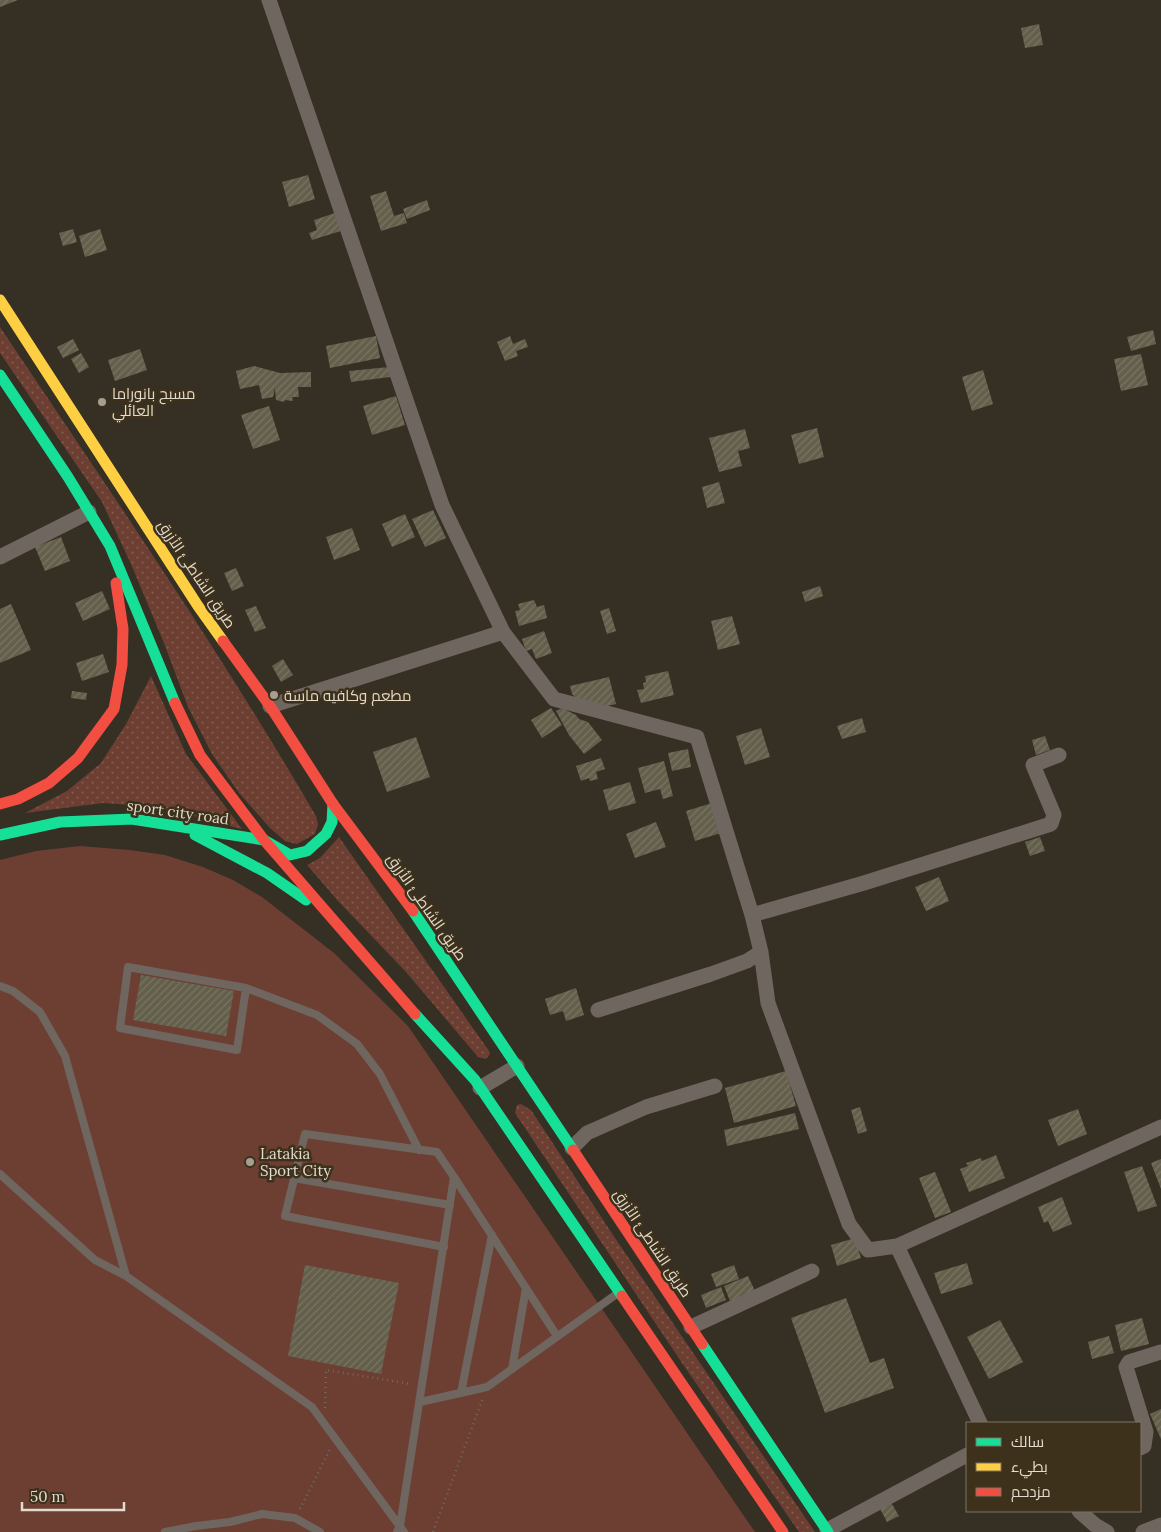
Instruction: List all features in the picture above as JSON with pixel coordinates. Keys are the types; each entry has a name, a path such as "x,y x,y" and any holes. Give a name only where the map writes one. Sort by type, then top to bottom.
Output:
{"main road":[{"name":"طريق الشاطئ الأزرق","path":"0,300 198,606 270,706 333,804 406,900 828,1531"},
{"path":"0,375 68,477 110,546 168,689 200,755 264,840 388,984 474,1080 783,1532"},
{"path":"0,804 18,799 50,783 78,758 114,709 122,665 123,629 110,546"},
{"path":"264,840 290,854 307,851 326,834 332,822 333,804"},
{"name":"sport city road","path":"0,835 60,822 132,819 264,840"},
{"path":"179,826 267,873 331,918"}],"street":[{"path":"270,0 442,505 503,632 554,699 697,737 752,915 761,952 768,1003 849,1224 868,1250 897,1246 1161,1127"},
{"path":"0,557 89,512"},
{"path":"270,706 503,632"},
{"path":"752,915 864,883 1051,824 1054,814 1033,765 1059,755"},
{"path":"598,1010 711,974 747,960 761,952"},
{"path":"480,1088 517,1066"},
{"path":"572,1148 587,1133 646,1106 715,1086"},
{"path":"897,1246 980,1422"},
{"path":"691,1327 812,1271"},
{"path":"1141,1448 1144,1446 1146,1432 1126,1367 1129,1362 1161,1352"},
{"path":"828,1531 966,1455"},
{"path":"1080,1512 1107,1532"},
{"path":"1143,1532 1161,1525"}],"lane":[{"path":"246,988 237,1050 120,1028 128,967 246,988 317,1015 357,1044 380,1074 419,1150"},
{"path":"0,986 13,991 40,1012 65,1056 126,1276"},
{"path":"444,1247 285,1216 305,1134 437,1152 557,1336"},
{"path":"0,1174 95,1260 126,1276 312,1407 400,1530"},
{"path":"400,1530 454,1177"},
{"path":"294,1178 450,1205"},
{"path":"461,1394 492,1235"},
{"path":"512,1368 526,1288"},
{"path":"420,1402 486,1387 620,1292"},
{"path":"164,1532 230,1522 262,1514 295,1518 320,1532"}],"path":[{"path":"325,1425 326,1370 423,1386"},
{"path":"433,1532 486,1387"},
{"path":"295,1518 336,1439"}],"shaded area":[{"path":"0,327 162,569 279,753 316,816 318,824 315,834 297,844 285,841 270,828 239,793 212,754 188,707 131,564 102,502 0,353"},
{"path":"151,676 186,754 242,829 159,807 103,803 25,813 67,791 101,763 126,724"},
{"path":"339,837 489,1051 490,1054 486,1059 478,1057 406,972 339,902 307,865 320,858"},
{"name":"Latakia Sport City","path":"80,846 165,855 203,867 233,880 262,897 334,953 408,1026 755,1532 0,1532 0,860 36,851"},
{"path":"521,1104 531,1110 615,1238 815,1532 799,1532 682,1363 515,1113 517,1105"}],"building":[{"path":"0,0 18,0 0,7"},
{"path":"1039,24 1043,45 1025,48 1021,28"},
{"path":"308,175 315,199 289,207 282,182"},
{"path":"386,191 394,216 404,213 407,223 381,231 370,196"},
{"path":"427,200 430,210 407,219 403,209"},
{"path":"338,212 344,230 312,240 309,233 317,230 314,220"},
{"path":"73,229 77,242 63,246 59,233"},
{"path":"100,229 107,250 85,257 79,236"},
{"path":"1153,330 1156,344 1131,351 1127,337"},
{"path":"376,336 380,358 330,368 326,346"},
{"path":"510,336 513,344 525,339 528,347 516,351 518,356 505,361 497,342"},
{"path":"73,339 79,350 63,358 57,347"},
{"path":"140,349 147,370 115,381 108,360"},
{"path":"81,353 89,367 79,373 71,359"},
{"path":"1141,354 1148,385 1121,391 1114,359"},
{"path":"254,366 280,373 311,372 311,387 298,387 299,397 292,397 293,401 285,400 284,402 276,400 275,388 273,397 262,399 259,385 240,389 236,371"},
{"path":"389,367 390,377 351,382 349,371"},
{"path":"983,370 993,404 972,411 962,377"},
{"path":"396,396 405,425 372,435 363,406"},
{"path":"269,406 280,440 253,449 241,415"},
{"path":"817,428 824,457 799,464 791,435"},
{"path":"745,429 750,448 738,451 742,466 719,472 709,438"},
{"path":"719,482 725,503 707,508 702,487"},
{"path":"433,510 446,538 425,547 412,519"},
{"path":"405,514 415,537 392,547 382,524"},
{"path":"352,528 360,550 334,560 326,537"},
{"path":"61,537 70,561 45,571 35,547"},
{"path":"236,568 244,586 232,591 224,573"},
{"path":"820,586 823,596 805,602 802,592"},
{"path":"102,591 110,609 83,621 75,603"},
{"path":"534,600 537,607 544,605 547,618 519,626 515,611 520,610 518,604"},
{"path":"11,604 31,650 0,663 0,609"},
{"path":"256,606 266,628 255,632 245,610"},
{"path":"609,608 616,631 607,634 600,611"},
{"path":"732,616 740,644 718,650 711,621"},
{"path":"544,631 552,653 536,659 532,649 526,651 522,639"},
{"path":"103,654 109,672 82,681 76,663"},
{"path":"283,659 293,675 281,682 272,666"},
{"path":"668,671 674,695 641,703 637,690 644,689 645,676"},
{"path":"609,677 616,704 598,708 580,703 572,694 570,686"},
{"path":"72,691 87,693 86,700 71,698"},
{"path":"551,708 562,725 542,738 531,720"},
{"path":"562,708 576,715 579,719 588,722 602,740 584,754 569,735 556,711"},
{"path":"862,718 866,732 842,739 837,726"},
{"path":"761,728 770,757 745,765 736,736"},
{"path":"1045,736 1050,750 1036,755 1032,740"},
{"path":"416,737 430,777 387,792 373,752"},
{"path":"688,749 691,767 672,771 668,753"},
{"path":"601,758 605,769 596,772 598,779 590,781 589,778 581,781 576,766"},
{"path":"664,761 673,796 663,799 660,789 645,793 638,768"},
{"path":"630,782 636,803 609,811 603,790"},
{"path":"712,803 721,833 695,841 686,811"},
{"path":"656,822 666,847 635,858 626,834"},
{"path":"1040,837 1045,851 1030,856 1025,842"},
{"path":"939,877 949,901 926,911 915,887"},
{"path":"141,975 234,991 226,1036 133,1020"},
{"path":"576,988 584,1015 566,1021 563,1011 550,1015 545,999"},
{"path":"786,1071 796,1106 734,1123 725,1088"},
{"path":"860,1107 867,1131 858,1134 851,1110"},
{"path":"1078,1109 1087,1134 1058,1146 1048,1120"},
{"path":"795,1113 799,1129 727,1146 724,1130"},
{"path":"996,1155 1005,1178 969,1192 960,1169 968,1166 966,1163 981,1158 982,1161"},
{"path":"1161,1159 1161,1189 1151,1163"},
{"path":"1142,1166 1157,1206 1138,1212 1124,1172"},
{"path":"935,1172 951,1212 935,1218 919,1178"},
{"path":"1062,1197 1072,1224 1053,1232 1048,1221 1044,1223 1038,1207"},
{"path":"855,1238 861,1258 837,1266 831,1245"},
{"path":"967,1263 973,1284 941,1294 934,1273"},
{"path":"305,1265 399,1283 381,1374 288,1356"},
{"path":"734,1265 739,1279 716,1287 711,1274"},
{"path":"748,1276 755,1291 730,1301 724,1286"},
{"path":"721,1287 726,1300 706,1308 701,1295"},
{"path":"846,1298 870,1363 884,1358 894,1388 825,1413 791,1318"},
{"path":"1142,1318 1149,1344 1121,1351 1115,1325"},
{"path":"1000,1320 1023,1362 989,1379 967,1337"},
{"path":"1109,1336 1114,1353 1092,1359 1088,1342"},
{"path":"1161,1409 1161,1439 1150,1414"},
{"path":"889,1499 899,1516 887,1522 878,1505"}],"traffic: fast":[{"path":"0,375 68,477 110,546 175,703"},
{"path":"0,835 60,822 132,819 264,840 290,855 307,851 326,834 332,822 333,804"},
{"path":"195,835 267,873 306,900"},
{"path":"413,911 573,1150"},
{"path":"415,1014 475,1080 622,1296"},
{"path":"702,1344 828,1532"}],"traffic: slow":[{"path":"0,300 198,606 223,641"}],"traffic: jam":[{"path":"0,804 18,799 49,783 78,758 114,709 122,665 123,629 116,583"},
{"path":"223,641 270,706 333,804 413,911"},
{"path":"175,703 200,755 264,840 415,1014"},
{"path":"573,1150 702,1344"},
{"path":"622,1296 783,1532"}],"place":[{"name":"مسبح بانوراما العائلي","path":"102,402"},
{"name":"مطعم وكافيه ماسة","path":"274,695"},
{"name":"Latakia Sport City","path":"250,1162"}]}
